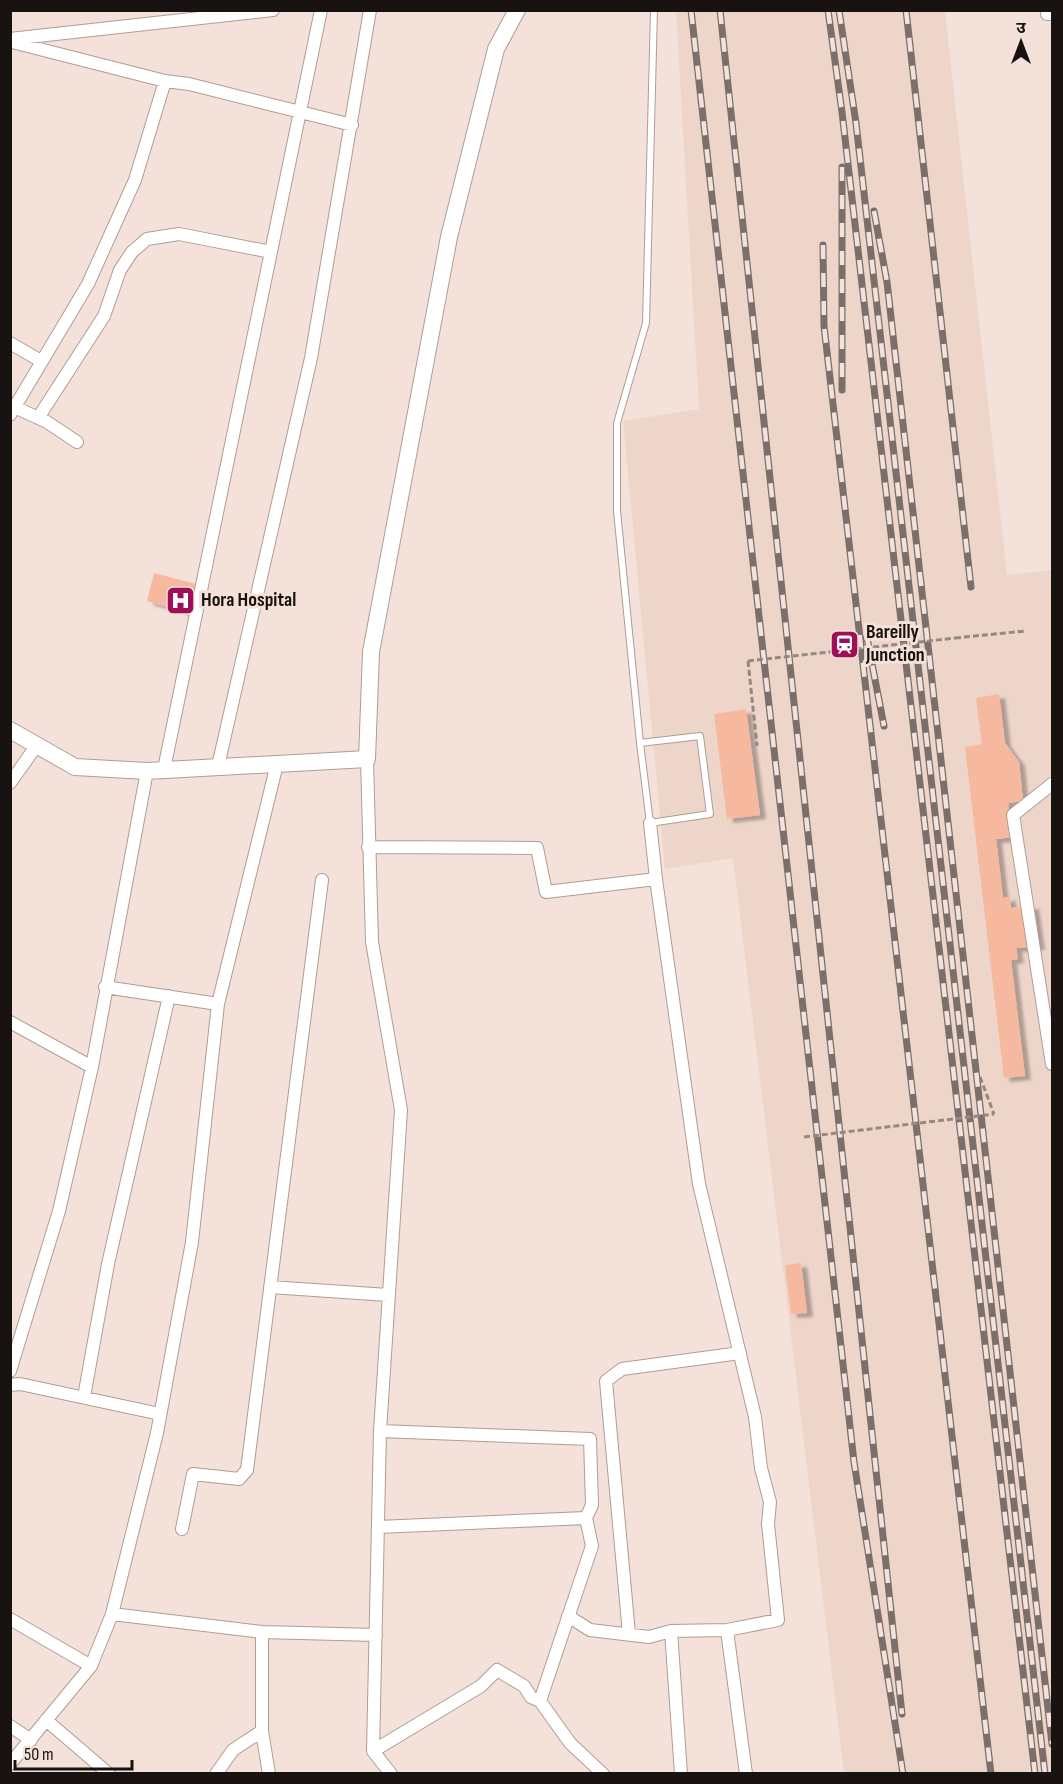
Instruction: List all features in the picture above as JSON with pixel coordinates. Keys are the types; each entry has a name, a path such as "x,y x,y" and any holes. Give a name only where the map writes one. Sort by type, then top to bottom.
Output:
{"street":[{"path":"10,40 196,15 273,10"},
{"path":"164,770 321,10"},
{"path":"218,766 311,358 370,10"},
{"path":"392,1773 373,1751 380,1431 401,1110 372,942 367,759 371,652 447,249 496,49 517,10"},
{"path":"10,40 165,81 189,84 352,125"},
{"path":"77,442 38,418 12,409 88,284 98,263 135,180 165,81"},
{"path":"38,418 104,316 120,270 132,252 147,239 179,234 271,252"},
{"path":"10,343 41,361"},
{"path":"10,730 75,767 147,771 367,759"},
{"path":"10,783 37,745"},
{"path":"10,1764 91,1666 112,1614 160,1414 192,1242 218,1004 277,764"},
{"path":"10,1371 58,1211 92,1066 147,771"},
{"path":"1053,784 1013,815 1053,1064"},
{"path":"568,1616 590,1630 649,1636 671,1631 727,1630 778,1620 768,1524 770,1502 760,1459 755,1417 699,1184 650,823"},
{"path":"368,847 537,848 546,892 656,879"},
{"path":"182,1529 193,1474 239,1479 246,1474 322,880"},
{"path":"105,987 218,1004"},
{"path":"84,1397 108,1264 169,996"},
{"path":"10,1022 92,1066"},
{"path":"270,1287 388,1295"},
{"path":"629,1635 606,1381 622,1369 740,1353"},
{"path":"10,1384 20,1383 160,1414"},
{"path":"380,1431 590,1439 611,1435"},
{"path":"540,1701 592,1546 586,1518 592,1505 590,1439"},
{"path":"378,1527 586,1518"},
{"path":"112,1614 262,1632 376,1635"},
{"path":"10,1619 91,1666"},
{"path":"727,1630 746,1773"},
{"path":"671,1631 681,1773"},
{"path":"262,1632 262,1731 269,1773"},
{"path":"373,1751 481,1686 497,1670 524,1686 531,1697 540,1701 570,1743 603,1773"},
{"path":"46,1720 109,1773"},
{"path":"10,1726 31,1740"},
{"path":"216,1773 233,1750 262,1731"}],"lane":[{"path":"640,743 700,736 710,814 650,823 640,743 617,511 617,423 646,323 654,10"}],"path":[{"path":"757,746 748,661 1024,631"},
{"path":"804,1137 993,1114 980,1077"}],"shaded area":[{"path":"676,11 945,11 1007,575 1052,570 1052,1773 844,1773 733,858 665,869 623,421 699,409"}],"building":[{"path":"154,573 200,585 192,614 147,601"},
{"path":"999,694 1005,743 1019,762 1023,801 1008,803 1013,837 996,839 1003,898 1010,897 1011,908 1033,905 1039,946 1016,948 1018,959 1011,960 1025,1076 1004,1078 965,747 982,744 976,698"},
{"path":"746,709 760,815 727,819 714,714"},
{"path":"801,1263 807,1313 791,1314 785,1265"}],"railway":[{"path":"691,10 854,1462 903,1774"},
{"path":"720,10 902,1714"},
{"path":"828,10 842,112 1035,1774"},
{"path":"839,10 856,123 1045,1774"},
{"path":"906,10 971,587"},
{"path":"842,167 842,390"},
{"path":"874,211 887,282 1052,1744"},
{"path":"823,245 824,326 991,1774"},
{"path":"867,638 884,726"}],"place":[{"name":"Hora Hospital","path":"180,600"},
{"name":"Bareilly Junction","path":"845,644"}]}
